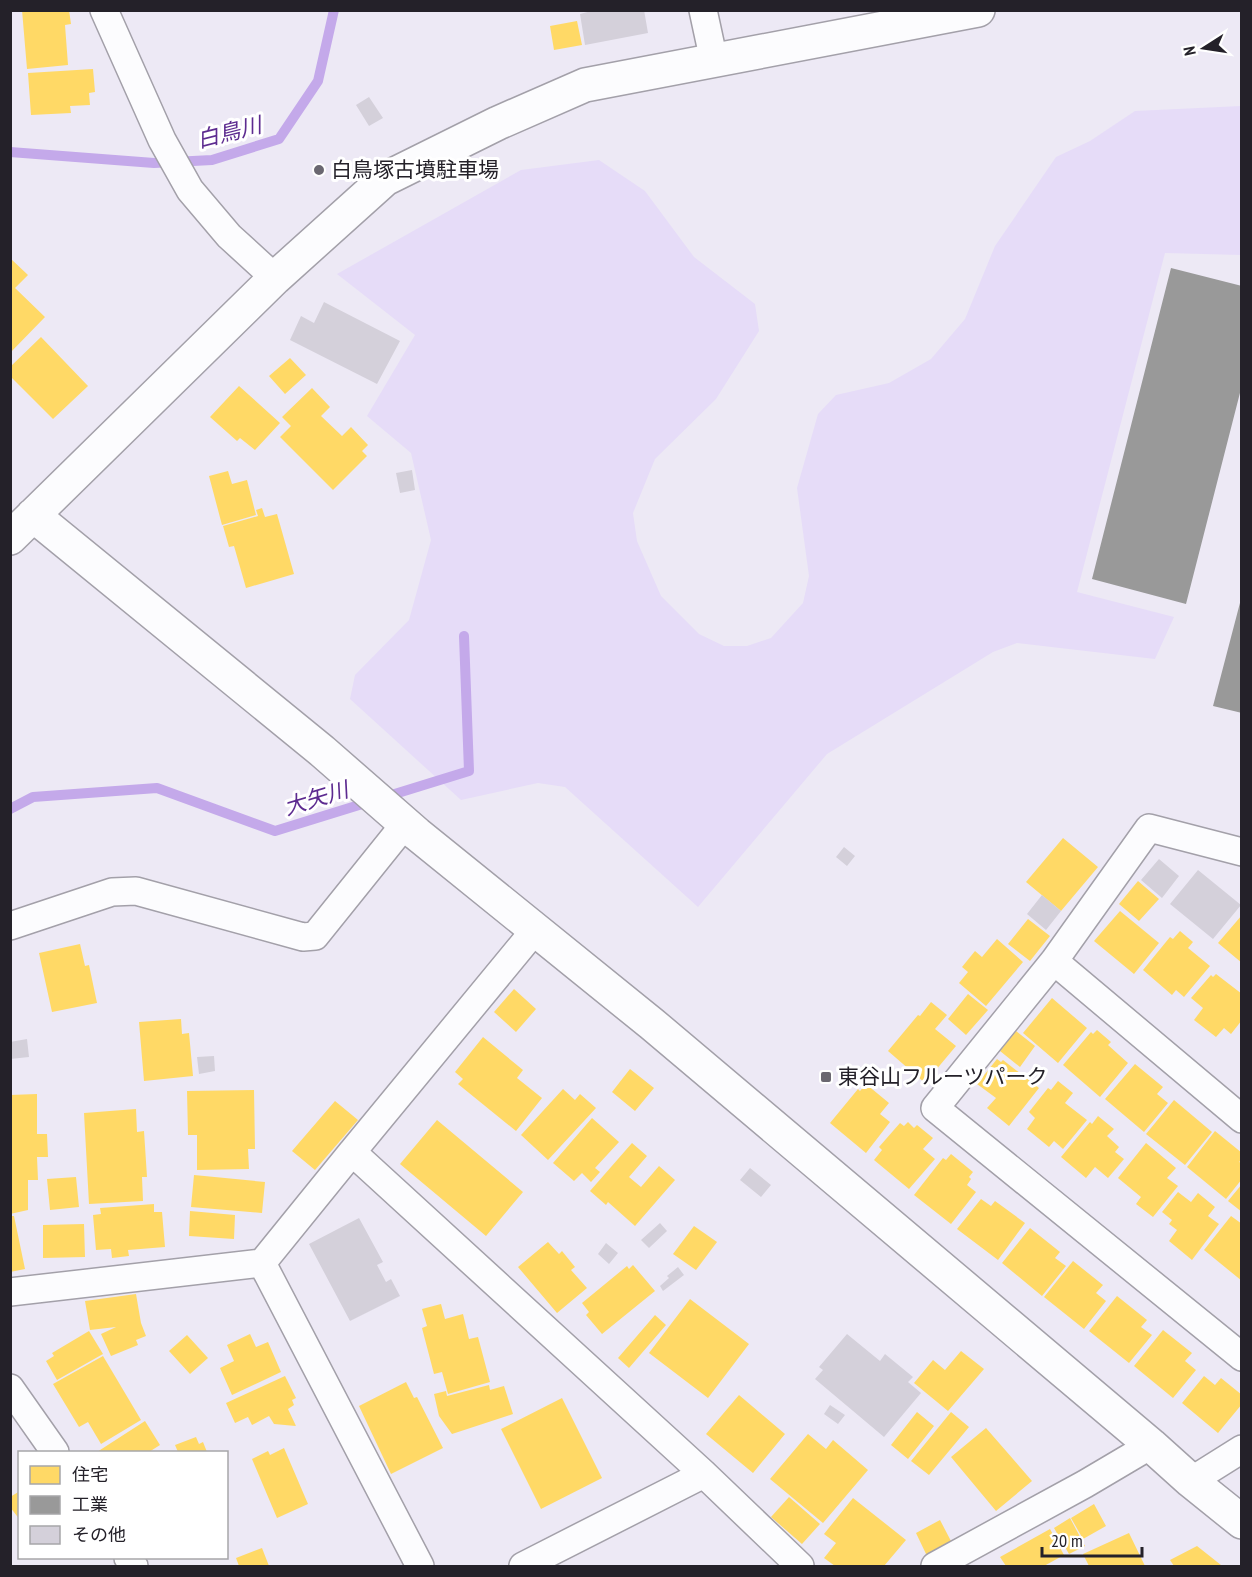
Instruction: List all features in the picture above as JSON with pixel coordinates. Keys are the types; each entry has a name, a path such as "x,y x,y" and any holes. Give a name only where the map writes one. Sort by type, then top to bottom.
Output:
{"street":[{"path":"104,10 162,140 190,190 229,236 275,278"},
{"path":"703,10 714,61"},
{"path":"10,538 275,278 385,179 498,123 585,85 978,10"},
{"path":"33,515 322,751 411,829 652,1024 1242,1522"},
{"path":"1242,852 1149,828 1054,962 936,1108 1242,1357"},
{"path":"10,927 112,892 136,891 303,937 315,936 411,829"},
{"path":"10,1292 262,1263 535,930"},
{"path":"1054,962 1242,1119"},
{"path":"352,1152 704,1474 800,1566"},
{"path":"262,1263 420,1566"},
{"path":"10,1388 54,1451"},
{"path":"935,1566 1151,1445"},
{"path":"1191,1481 1242,1449"},
{"path":"523,1566 704,1474"}],"shaded area":[{"path":"1241,106 1241,255 1165,253 1077,592 1174,617 1155,659 1017,643 993,652 827,754 698,907 565,787 538,783 461,800 350,699 355,675 409,620 431,540 411,453 367,416 415,335 337,274 521,170 599,160 645,191 694,257 755,304 759,331 716,399 655,459 633,513 637,541 661,596 699,634 724,646 747,646 771,638 803,603 809,576 797,488 818,414 836,395 889,383 931,359 965,319 995,246 1056,157 1090,141 1135,111"}],"building: 住宅":[{"path":"22,10 69,10 71,24 65,25 68,65 27,69"},
{"path":"577,21 582,45 554,50 550,26"},
{"path":"93,69 95,92 89,93 90,105 70,106 71,113 31,115 28,73"},
{"path":"10,258 28,275 15,288 45,317 10,353"},
{"path":"41,337 88,386 53,419 10,376 10,367"},
{"path":"290,358 306,375 285,394 269,376"},
{"path":"239,386 280,423 255,450 240,438 237,441 210,417"},
{"path":"312,388 330,407 321,416 342,436 351,427 368,445 362,451 367,456 333,490 280,437 291,426 282,417"},
{"path":"228,471 232,484 247,480 256,515 222,525 209,476"},
{"path":"262,508 265,517 277,514 294,574 246,588 234,546 229,547 223,526 258,516 256,510"},
{"path":"1063,838 1098,867 1061,911 1026,882"},
{"path":"1138,881 1159,899 1139,921 1119,904"},
{"path":"1120,911 1159,943 1134,974 1094,941"},
{"path":"1242,915 1242,963 1218,943"},
{"path":"1028,919 1050,936 1030,961 1008,944"},
{"path":"1180,931 1193,942 1188,948 1210,966 1184,997 1176,990 1172,995 1143,970 1170,937 1173,939"},
{"path":"997,939 1023,962 986,1006 959,983 968,972 962,967 975,951 982,957"},
{"path":"80,944 85,966 89,965 97,1003 52,1012 39,953"},
{"path":"1216,974 1242,994 1242,1020 1231,1034 1224,1028 1216,1037 1194,1020 1203,1008 1191,998 1211,975 1213,977"},
{"path":"514,989 536,1009 516,1032 494,1012"},
{"path":"968,994 988,1010 966,1035 948,1019"},
{"path":"1052,998 1087,1028 1058,1063 1023,1033"},
{"path":"931,1002 947,1015 935,1029 956,1046 925,1083 888,1051"},
{"path":"181,1019 182,1034 189,1033 193,1076 144,1081 139,1022"},
{"path":"1097,1030 1111,1042 1108,1045 1128,1063 1100,1097 1063,1065 1091,1032 1093,1034"},
{"path":"1016,1031 1035,1046 1020,1067 1000,1051"},
{"path":"483,1037 523,1070 517,1078 542,1098 516,1131 458,1084 463,1079 455,1072"},
{"path":"997,1059 1001,1062 1003,1060 1039,1088 1009,1126 987,1108 996,1098 977,1084"},
{"path":"1135,1064 1163,1087 1157,1094 1168,1103 1144,1132 1105,1099"},
{"path":"630,1069 654,1088 635,1111 612,1092"},
{"path":"1058,1081 1073,1093 1065,1103 1087,1120 1063,1149 1054,1141 1049,1147 1027,1129 1035,1118 1029,1112 1048,1088 1051,1090"},
{"path":"866,1084 889,1103 880,1114 890,1122 866,1153 830,1123 858,1089 860,1091"},
{"path":"563,1089 575,1100 580,1094 596,1108 548,1160 521,1135"},
{"path":"254,1090 255,1149 248,1149 249,1169 197,1170 197,1135 188,1135 187,1091"},
{"path":"37,1094 37,1134 47,1134 48,1157 37,1157 38,1180 28,1180 28,1210 10,1214 10,1095"},
{"path":"1174,1100 1212,1132 1185,1165 1146,1134"},
{"path":"335,1101 358,1120 315,1170 292,1151"},
{"path":"136,1109 137,1132 144,1131 147,1177 142,1177 143,1201 89,1204 84,1113"},
{"path":"1098,1116 1114,1129 1107,1136 1119,1147 1115,1152 1124,1159 1108,1178 1095,1167 1086,1178 1061,1157 1090,1122 1092,1124"},
{"path":"592,1118 619,1142 595,1168 600,1172 591,1182 582,1173 574,1181 553,1163"},
{"path":"437,1120 523,1192 486,1236 400,1164"},
{"path":"908,1122 914,1128 917,1125 933,1138 923,1149 935,1159 909,1189 874,1160 882,1150 879,1147 900,1123 904,1126"},
{"path":"1215,1131 1242,1153 1240,1155 1242,1159 1239,1162 1242,1163 1242,1179 1226,1199 1187,1167"},
{"path":"632,1143 647,1156 629,1177 641,1187 659,1166 675,1180 635,1226 608,1202 606,1205 590,1191"},
{"path":"1146,1143 1176,1168 1167,1178 1178,1186 1153,1217 1136,1204 1141,1197 1118,1178"},
{"path":"951,1154 973,1172 967,1185 976,1192 951,1224 914,1195 943,1158 946,1160"},
{"path":"194,1175 265,1182 262,1213 191,1207"},
{"path":"76,1177 79,1207 50,1210 47,1179"},
{"path":"1242,1184 1242,1212 1228,1201"},
{"path":"1178,1192 1191,1202 1198,1193 1215,1207 1208,1216 1219,1224 1192,1260 1169,1241 1177,1230 1169,1224 1172,1220 1162,1212"},
{"path":"981,1199 991,1206 995,1201 1025,1223 998,1260 957,1229"},
{"path":"154,1204 154,1212 162,1212 165,1247 128,1250 129,1256 112,1258 111,1249 96,1250 93,1215 101,1214 100,1208"},
{"path":"190,1211 235,1215 234,1239 189,1236"},
{"path":"10,1216 14,1216 25,1269 10,1272"},
{"path":"1231,1216 1242,1224 1242,1281 1204,1250"},
{"path":"84,1224 85,1257 43,1258 43,1225"},
{"path":"694,1226 717,1242 696,1270 673,1254"},
{"path":"1030,1228 1060,1252 1055,1258 1066,1266 1042,1296 1002,1263"},
{"path":"548,1242 559,1254 562,1251 575,1267 571,1270 587,1288 557,1313 518,1267"},
{"path":"1073,1261 1103,1285 1096,1293 1106,1301 1084,1329 1044,1297"},
{"path":"633,1265 655,1291 602,1334 586,1315 589,1312 582,1303 627,1266 629,1269"},
{"path":"136,1294 141,1323 146,1336 136,1340 138,1345 111,1356 101,1334 116,1327 90,1330 85,1301"},
{"path":"1117,1296 1147,1320 1141,1327 1152,1335 1129,1363 1089,1331"},
{"path":"690,1299 749,1344 708,1398 649,1353"},
{"path":"441,1304 445,1319 463,1314 469,1339 478,1337 490,1382 448,1394 442,1372 434,1374 422,1328 427,1326 422,1309"},
{"path":"655,1315 666,1325 629,1368 618,1358"},
{"path":"1163,1330 1192,1353 1185,1361 1196,1370 1173,1398 1134,1366"},
{"path":"89,1331 103,1354 57,1380 46,1361 54,1356 52,1353"},
{"path":"250,1334 256,1347 268,1342 281,1372 232,1395 220,1368 234,1361 227,1345"},
{"path":"187,1335 208,1358 190,1374 169,1351"},
{"path":"961,1351 984,1369 948,1411 914,1383 933,1360 945,1370"},
{"path":"103,1356 141,1420 101,1444 88,1422 79,1427 53,1384"},
{"path":"285,1376 296,1398 292,1400 294,1405 288,1409 296,1426 274,1424 269,1416 252,1425 248,1417 235,1423 226,1403"},
{"path":"1204,1376 1215,1385 1221,1378 1242,1395 1242,1404 1218,1433 1182,1403"},
{"path":"406,1382 414,1398 417,1397 443,1448 391,1474 359,1406"},
{"path":"489,1385 490,1390 504,1386 513,1414 452,1434 439,1416 434,1394 446,1391 447,1396"},
{"path":"739,1395 785,1434 753,1473 706,1434"},
{"path":"562,1398 602,1478 541,1509 501,1429"},
{"path":"917,1412 934,1426 908,1459 891,1445"},
{"path":"951,1412 969,1427 929,1475 911,1461"},
{"path":"145,1421 160,1445 151,1451 99,1451"},
{"path":"986,1428 1032,1481 996,1511 951,1457"},
{"path":"808,1434 826,1449 833,1440 868,1470 823,1523 770,1479"},
{"path":"196,1437 199,1444 203,1442 207,1451 178,1451 175,1445"},
{"path":"284,1448 308,1504 277,1518 252,1459 268,1451 270,1455"},
{"path":"18,1492 18,1517 10,1507 10,1497"},
{"path":"789,1497 820,1524 802,1544 771,1517"},
{"path":"853,1498 906,1540 884,1566 835,1566 824,1558 836,1543 824,1534"},
{"path":"1094,1504 1106,1526 1083,1539 1071,1518"},
{"path":"1070,1518 1085,1546 1069,1554 1054,1528"},
{"path":"940,1520 952,1543 927,1556 916,1533"},
{"path":"1050,1529 1064,1555 1044,1566 1006,1566 1000,1557"},
{"path":"1129,1533 1145,1566 1089,1566 1083,1554"},
{"path":"1197,1546 1221,1565 1174,1566 1170,1560"},
{"path":"262,1548 269,1566 239,1566 236,1558"}],"building: 工業":[{"path":"1171,268 1242,286 1242,385 1186,604 1092,579"},
{"path":"1242,599 1242,713 1213,706"}],"building: その他":[{"path":"595,10 644,10 648,33 585,45 580,14"},
{"path":"369,97 383,118 369,126 356,105"},
{"path":"324,302 400,341 377,384 290,340 301,316 314,323"},
{"path":"412,470 415,490 400,493 396,473"},
{"path":"844,847 855,856 847,866 836,857"},
{"path":"1159,859 1179,876 1162,898 1141,880"},
{"path":"1198,870 1241,905 1213,939 1170,904"},
{"path":"1042,895 1061,911 1046,930 1027,914"},
{"path":"27,1039 29,1057 10,1059 10,1042"},
{"path":"214,1056 215,1071 199,1074 197,1057"},
{"path":"750,1168 771,1185 761,1197 740,1180"},
{"path":"359,1218 383,1262 377,1265 386,1282 391,1279 400,1296 350,1321 309,1244"},
{"path":"660,1223 667,1231 649,1248 641,1240"},
{"path":"606,1243 618,1253 609,1264 598,1254"},
{"path":"678,1267 684,1275 663,1291 660,1286"},
{"path":"847,1334 880,1361 885,1354 913,1377 908,1382 921,1393 884,1437 815,1379 823,1370 819,1367"},
{"path":"830,1405 845,1415 838,1424 824,1414"}],"waterway":[{"name":"白鳥川","path":"10,152 154,163 212,160 279,139 318,81 334,10"},
{"name":"大矢川","path":"10,809 33,797 157,788 275,831 469,771 464,636"}],"place":[{"name":"白鳥塚古墳駐車場","path":"319,170"},
{"name":"東谷山フルーツパーク","path":"826,1077"}]}
